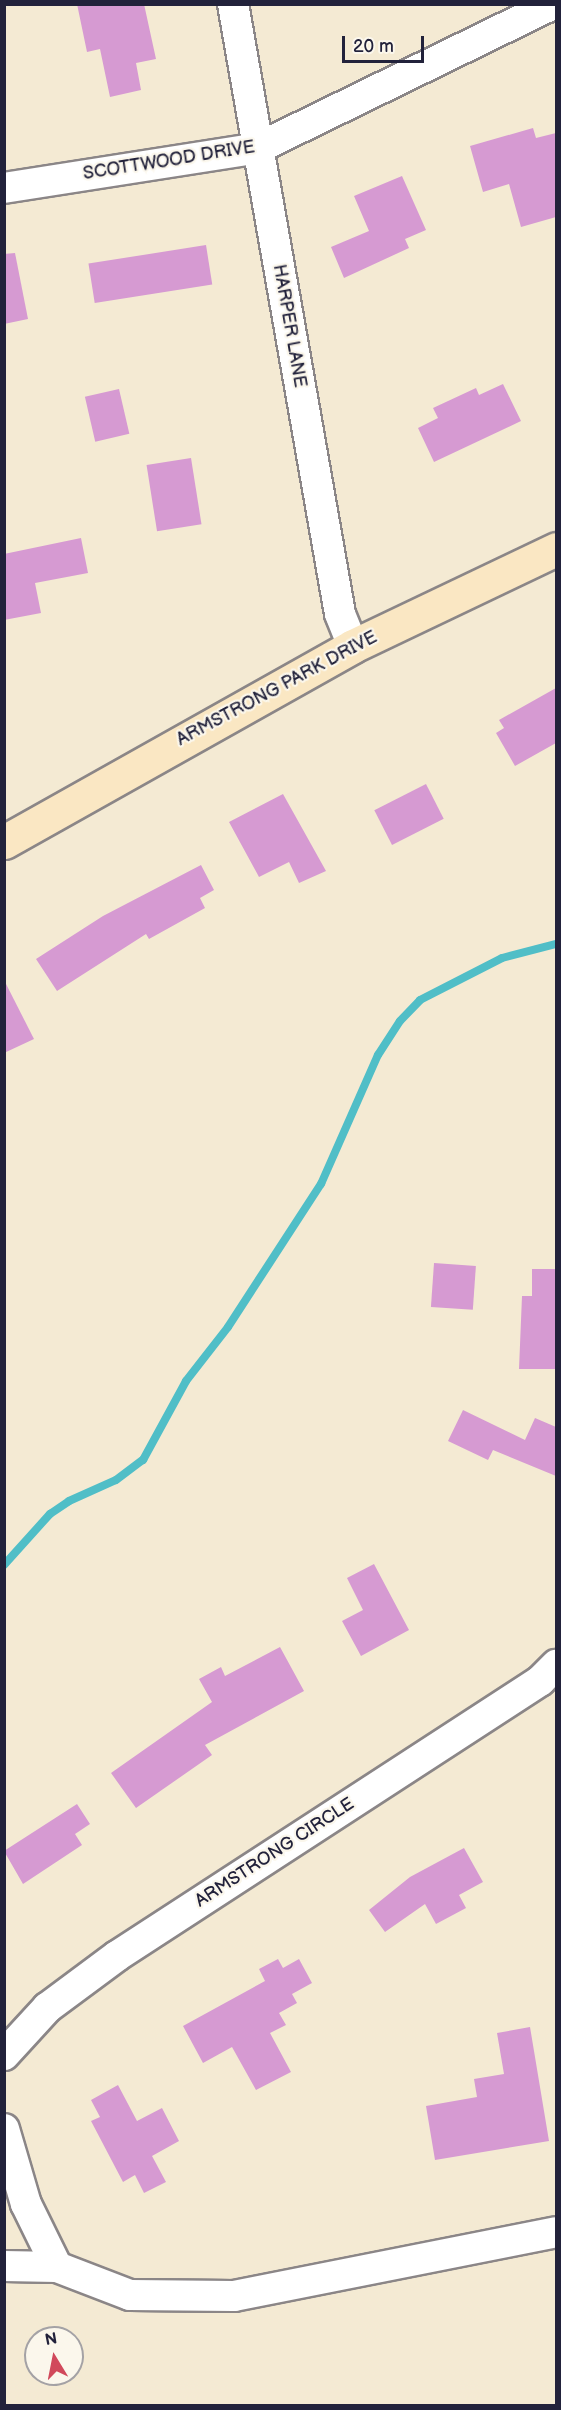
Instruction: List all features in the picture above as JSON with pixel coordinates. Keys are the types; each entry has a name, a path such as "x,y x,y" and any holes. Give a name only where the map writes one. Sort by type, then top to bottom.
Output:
{"main road":[{"name":"ARMSTRONG PARK DRIVE","path":"4,842 353,646 556,549"}],"street":[{"name":"HARPER LANE","path":"233,4 340,614 353,646"},
{"name":"SCOTTWOOD DRIVE","path":"4,188 258,148 554,4"},
{"name":"ARMSTRONG CIRCLE","path":"4,2055 47,2008 117,1956 540,1681 556,1665"},
{"path":"4,2129 26,2204 57,2267"},
{"path":"4,2266 57,2267 130,2295 234,2296 556,2232"}],"building":[{"path":"77,4 144,4 156,59 136,63 141,90 110,97 100,49 87,52"},
{"path":"533,128 536,138 556,133 556,217 521,227 509,184 483,192 470,146"},
{"path":"402,176 426,230 405,239 409,248 344,278 331,247 369,231 354,196"},
{"path":"206,245 212,285 95,303 88,264"},
{"path":"15,253 28,319 4,324 4,254"},
{"path":"503,384 521,421 434,462 418,428 438,418 433,408 476,388 479,395"},
{"path":"119,389 129,434 95,442 85,397"},
{"path":"191,458 201,524 157,531 147,465"},
{"path":"81,538 88,573 35,583 41,613 4,620 4,554"},
{"path":"556,688 556,743 515,766 496,733 504,728 499,720"},
{"path":"426,784 444,819 392,845 374,810"},
{"path":"283,794 326,871 299,883 289,862 259,877 229,822"},
{"path":"201,865 214,890 200,898 205,908 149,939 146,934 57,991 36,959 103,916"},
{"path":"4,980 34,1039 4,1053"},
{"path":"434,1263 476,1266 473,1310 431,1307"},
{"path":"532,1269 556,1269 556,1369 519,1369 522,1296 532,1296"},
{"path":"463,1410 525,1440 535,1418 556,1427 556,1476 493,1450 488,1460 448,1441"},
{"path":"374,1564 409,1630 361,1656 342,1621 363,1610 347,1578"},
{"path":"280,1647 304,1691 205,1745 212,1755 136,1808 111,1773 212,1702 199,1679 221,1667 225,1676"},
{"path":"77,1804 90,1824 75,1834 82,1845 23,1884 4,1851"},
{"path":"464,1848 483,1882 459,1895 466,1908 436,1924 425,1904 385,1932 369,1910 410,1877"},
{"path":"278,1959 283,1968 299,1959 312,1983 292,1994 297,2003 279,2013 286,2025 270,2033 291,2072 256,2090 232,2047 203,2063 183,2026 265,1981 259,1969"},
{"path":"530,2027 549,2141 435,2160 426,2106 477,2097 474,2079 504,2074 497,2033"},
{"path":"118,2085 137,2121 162,2108 179,2141 152,2156 166,2182 144,2193 135,2175 123,2182 91,2121 100,2117 91,2100"}],"waterway":[{"path":"4,1565 50,1514 69,1501 116,1480 143,1460 186,1381 228,1327 321,1184 378,1055 400,1021 420,1000 502,958 556,944"}]}
